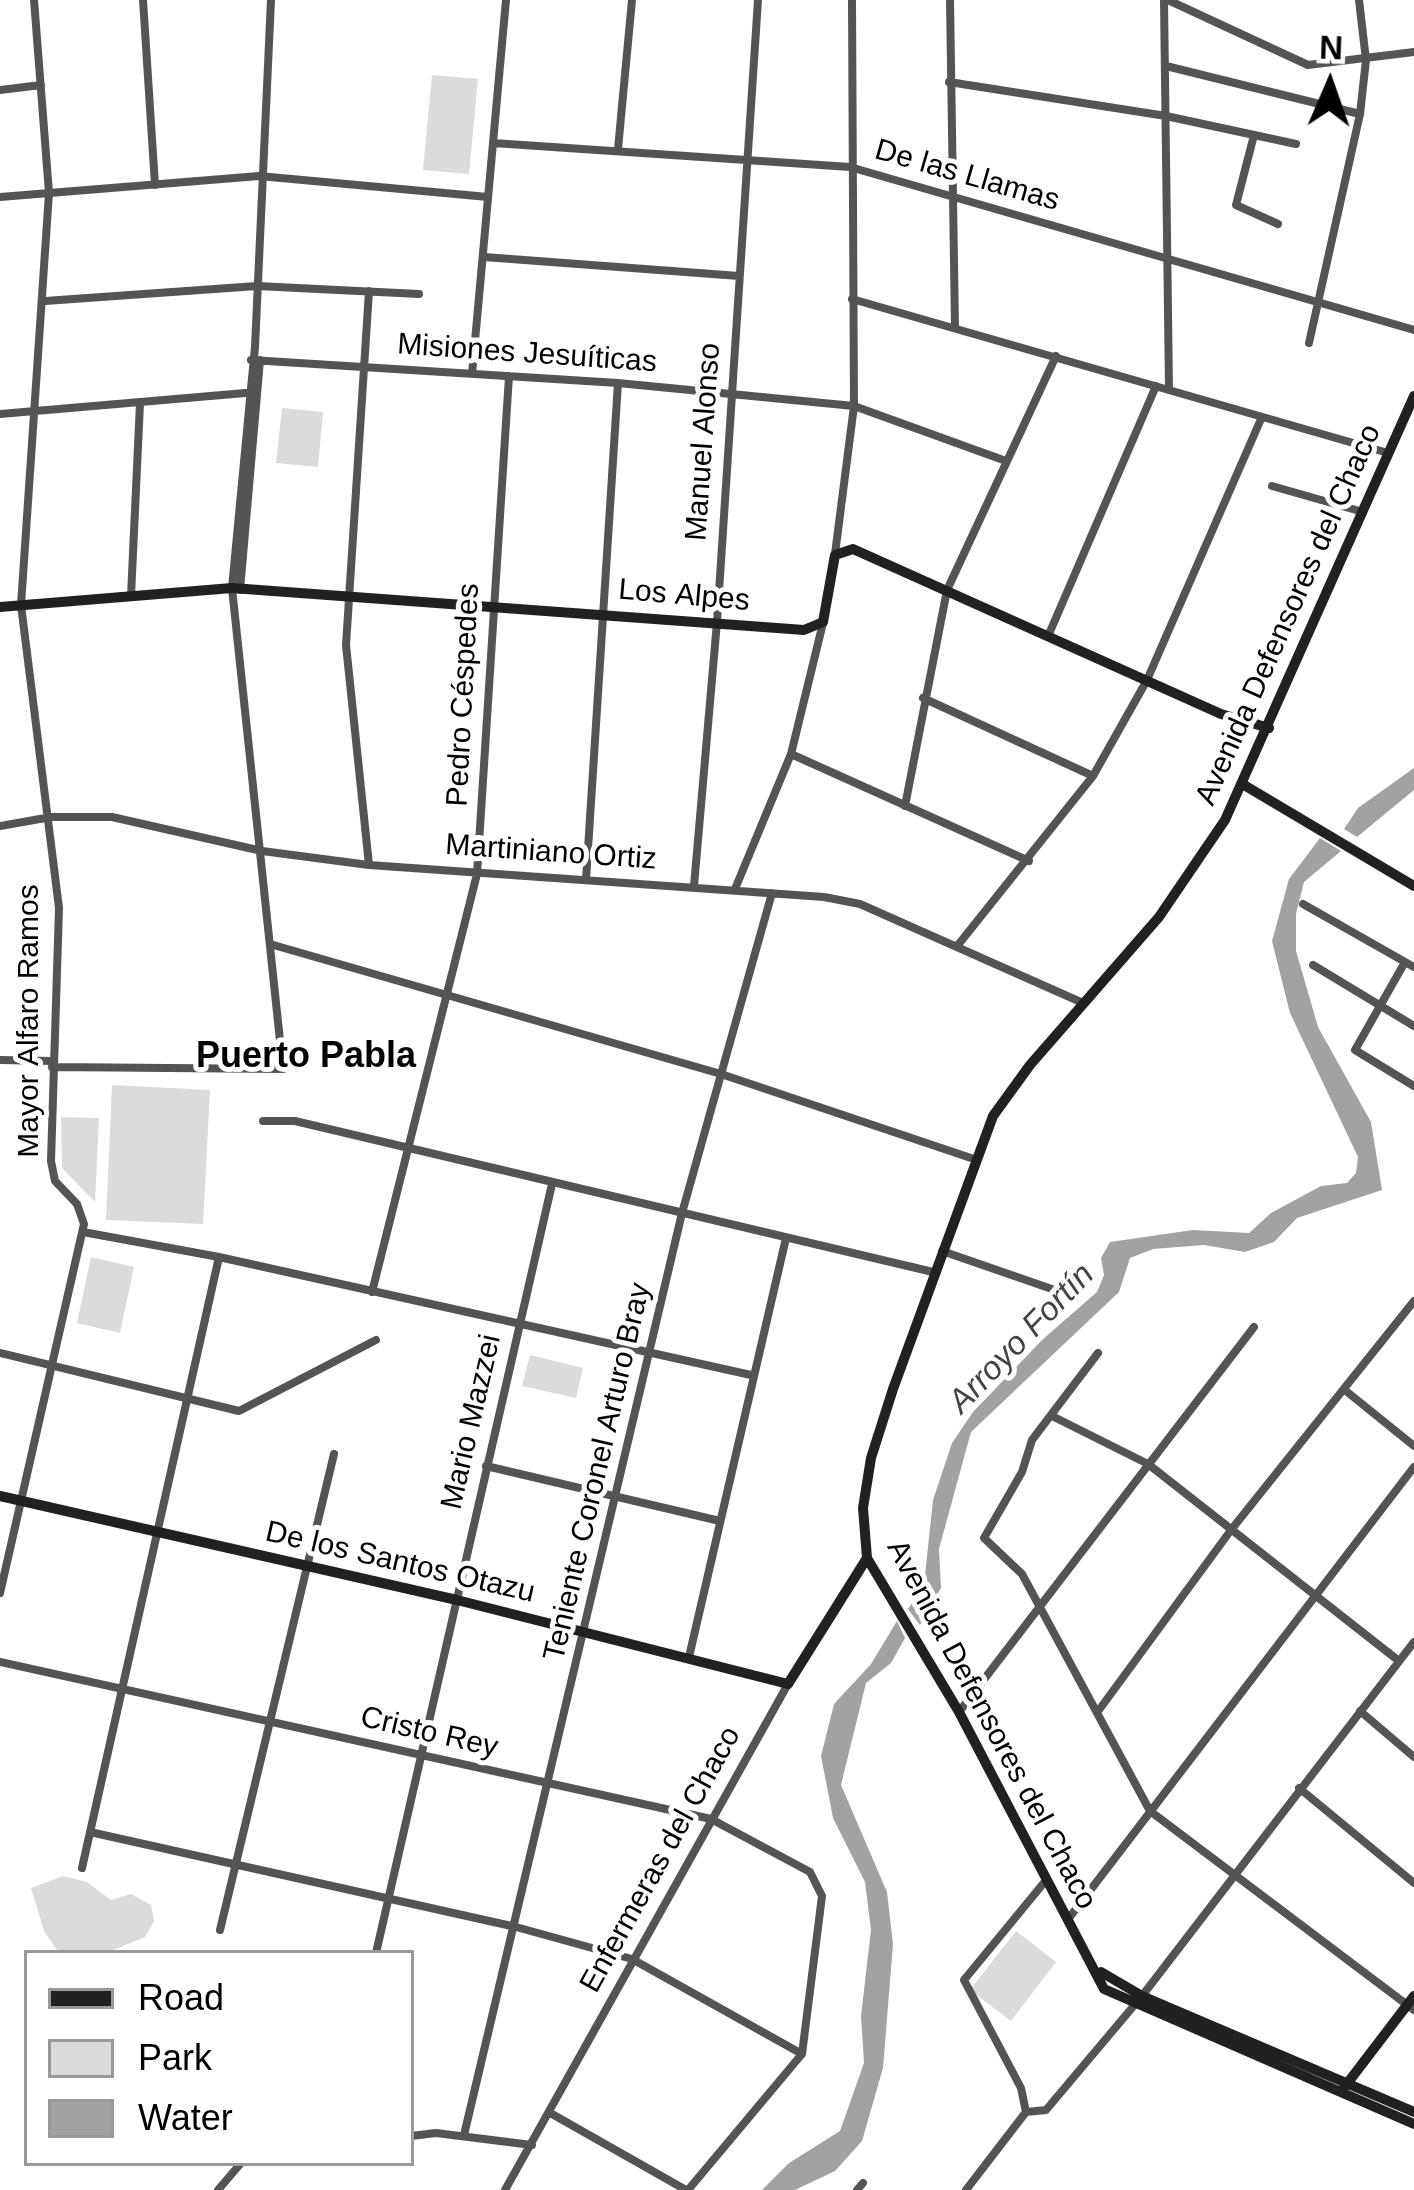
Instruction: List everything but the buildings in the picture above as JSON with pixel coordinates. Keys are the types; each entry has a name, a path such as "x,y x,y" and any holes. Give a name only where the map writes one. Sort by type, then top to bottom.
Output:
{"street":[{"name":"Mayor Alfaro Ramos","path":"34,0 50,193 21,605 59,908 51,1162 55,1180 84,1214 83,1232"},
{"path":"143,0 155,185"},
{"path":"0,1060 275,1073 283,1069 236,592 255,361 271,0"},
{"path":"472,374 506,0"},
{"path":"618,149 632,0"},
{"name":"Manuel Alonso","path":"694,886 717,622 758,0"},
{"path":"735,889 791,754 835,555 854,406 852,0"},
{"path":"950,0 949,194 955,327"},
{"path":"1168,390 1166,0 1300,63 1414,52"},
{"path":"1310,343 1360,114 1366,60 1359,0"},
{"path":"1166,66 1360,114"},
{"path":"949,82 1166,116 1296,144"},
{"path":"0,90 41,85"},
{"path":"1254,135 1236,206 1277,224"},
{"name":"De las Llamas","path":"493,143 850,167 1414,330"},
{"path":"0,197 260,176 488,197"},
{"path":"484,257 739,276"},
{"path":"45,301 257,286 419,293"},
{"path":"369,291 346,645 369,865"},
{"path":"852,299 1388,453"},
{"path":"904,806 947,590 1056,356"},
{"name":"Misiones Jesuíticas","path":"255,361 618,383 854,406 1006,461"},
{"name":"Pedro Céspedes","path":"373,1292 477,874 509,376"},
{"path":"586,880 618,383"},
{"path":"1049,634 1156,386"},
{"path":"0,414 252,392"},
{"name":"Avenida Defensores del Chaco","path":"1138,2000 1104,1989 959,1712 867,1558 863,1508 868,1473 974,1159 1010,1089 1198,866 1244,785 1414,396"},
{"path":"131,596 140,403"},
{"path":"958,945 1093,776 1147,680 1261,419"},
{"path":"1273,486 1363,512"},
{"path":"835,555 853,549 1221,714 1269,728"},
{"name":"Los Alpes","path":"0,607 236,592 804,630 823,622"},
{"path":"923,698 1093,776"},
{"path":"791,754 1029,861"},
{"path":"1244,785 1414,886"},
{"name":"Martiniano Ortiz","path":"0,826 51,818 112,818 262,851 369,865 735,889 860,904 1083,1003"},
{"name":"Teniente Coronel Arturo Bray","path":"464,2135 682,1213 772,892"},
{"path":"1303,904 1410,964 1380,1006 1356,1053 1414,1086"},
{"path":"270,944 721,1074 974,1159"},
{"path":"1313,965 1414,1026"},
{"path":"263,1121 296,1121 933,1272"},
{"name":"Mario Mazzei","path":"377,1950 553,1184"},
{"path":"0,1593 48,1365 83,1232 219,1257 751,1375"},
{"path":"689,1657 786,1238"},
{"path":"942,1251 1075,1297"},
{"path":"82,1868 219,1257"},
{"path":"1100,1710 1232,1530 1414,1300"},
{"path":"959,1712 1254,1327"},
{"path":"0,1354 239,1412 376,1340"},
{"path":"1098,1353 1054,1417 1032,1440 1022,1472 984,1538 1017,1567 1041,1606 1150,1811 1412,2004 1343,2088"},
{"path":"1346,1391 1414,1446"},
{"path":"1054,1417 1148,1464 1399,1661"},
{"path":"220,1930 334,1454"},
{"path":"486,1466 720,1521"},
{"path":"1069,1918 1414,1467"},
{"name":"De los Santos Otazu","path":"0,1496 457,1600 788,1684"},
{"name":"Enfermeras del Chaco","path":"505,2190 552,2114 632,1959 788,1684 867,1558"},
{"path":"966,2190 1026,2112 1046,2110 1138,2000 1414,1642"},
{"name":"Cristo Rey","path":"0,1662 711,1820 810,1872 822,1896 802,2054"},
{"path":"1360,1711 1414,1757"},
{"path":"1299,1788 1414,1883"},
{"path":"90,1832 516,1928 632,1959 802,2054 687,2190 552,2114"},
{"path":"1026,2112 1021,2088 964,1980 1047,1879"},
{"path":"1090,1961 1138,2000 1343,2088 1414,2124"},
{"path":"1343,2088 1414,2112"},
{"path":"414,2136 464,2135 532,2145"},
{"path":"218,2190 238,2166"}],"green space":[{"path":"432,75 478,79 469,174 423,170"},
{"path":"282,408 323,412 318,467 276,463"},
{"path":"112,1085 210,1090 203,1224 106,1220"},
{"path":"61,1117 99,1118 95,1202 62,1168"},
{"path":"91,1257 134,1267 120,1333 77,1323"},
{"path":"530,1355 583,1368 576,1398 522,1386"},
{"path":"63,1876 87,1882 111,1900 131,1894 151,1905 154,1921 145,1937 113,1950 57,1950 44,1931 31,1888"},
{"path":"1016,1931 1056,1962 1011,2021 970,1990"}],"water":[{"path":"1414,768 1414,790 1357,837 1344,829 1358,808"},
{"path":"1320,838 1341,851 1304,882 1296,914 1296,951 1318,1027 1371,1122 1382,1190 1297,1218 1274,1242 1245,1252 1204,1245 1153,1249 1130,1258 1119,1292 971,1432 939,1549 941,1588 920,1625 908,1609 924,1585 933,1500 952,1443 973,1412 1042,1340 1097,1292 1104,1275 1101,1258 1110,1242 1193,1230 1249,1233 1271,1213 1321,1186 1347,1183 1356,1173 1358,1157 1290,1013 1272,941 1289,879"},
{"path":"897,1621 905,1638 891,1663 866,1683 841,1785 887,1892 893,1944 883,2068 862,2141 835,2171 795,2190 762,2190 789,2163 840,2131 864,2063 861,2016 871,1930 865,1882 833,1818 821,1756 834,1704 871,1664"}],"district":[{"name":"Puerto Pabla","path":"306,1057"}],"water label":[{"name":"Arroyo Fortín","path":"1022,1339"}]}
